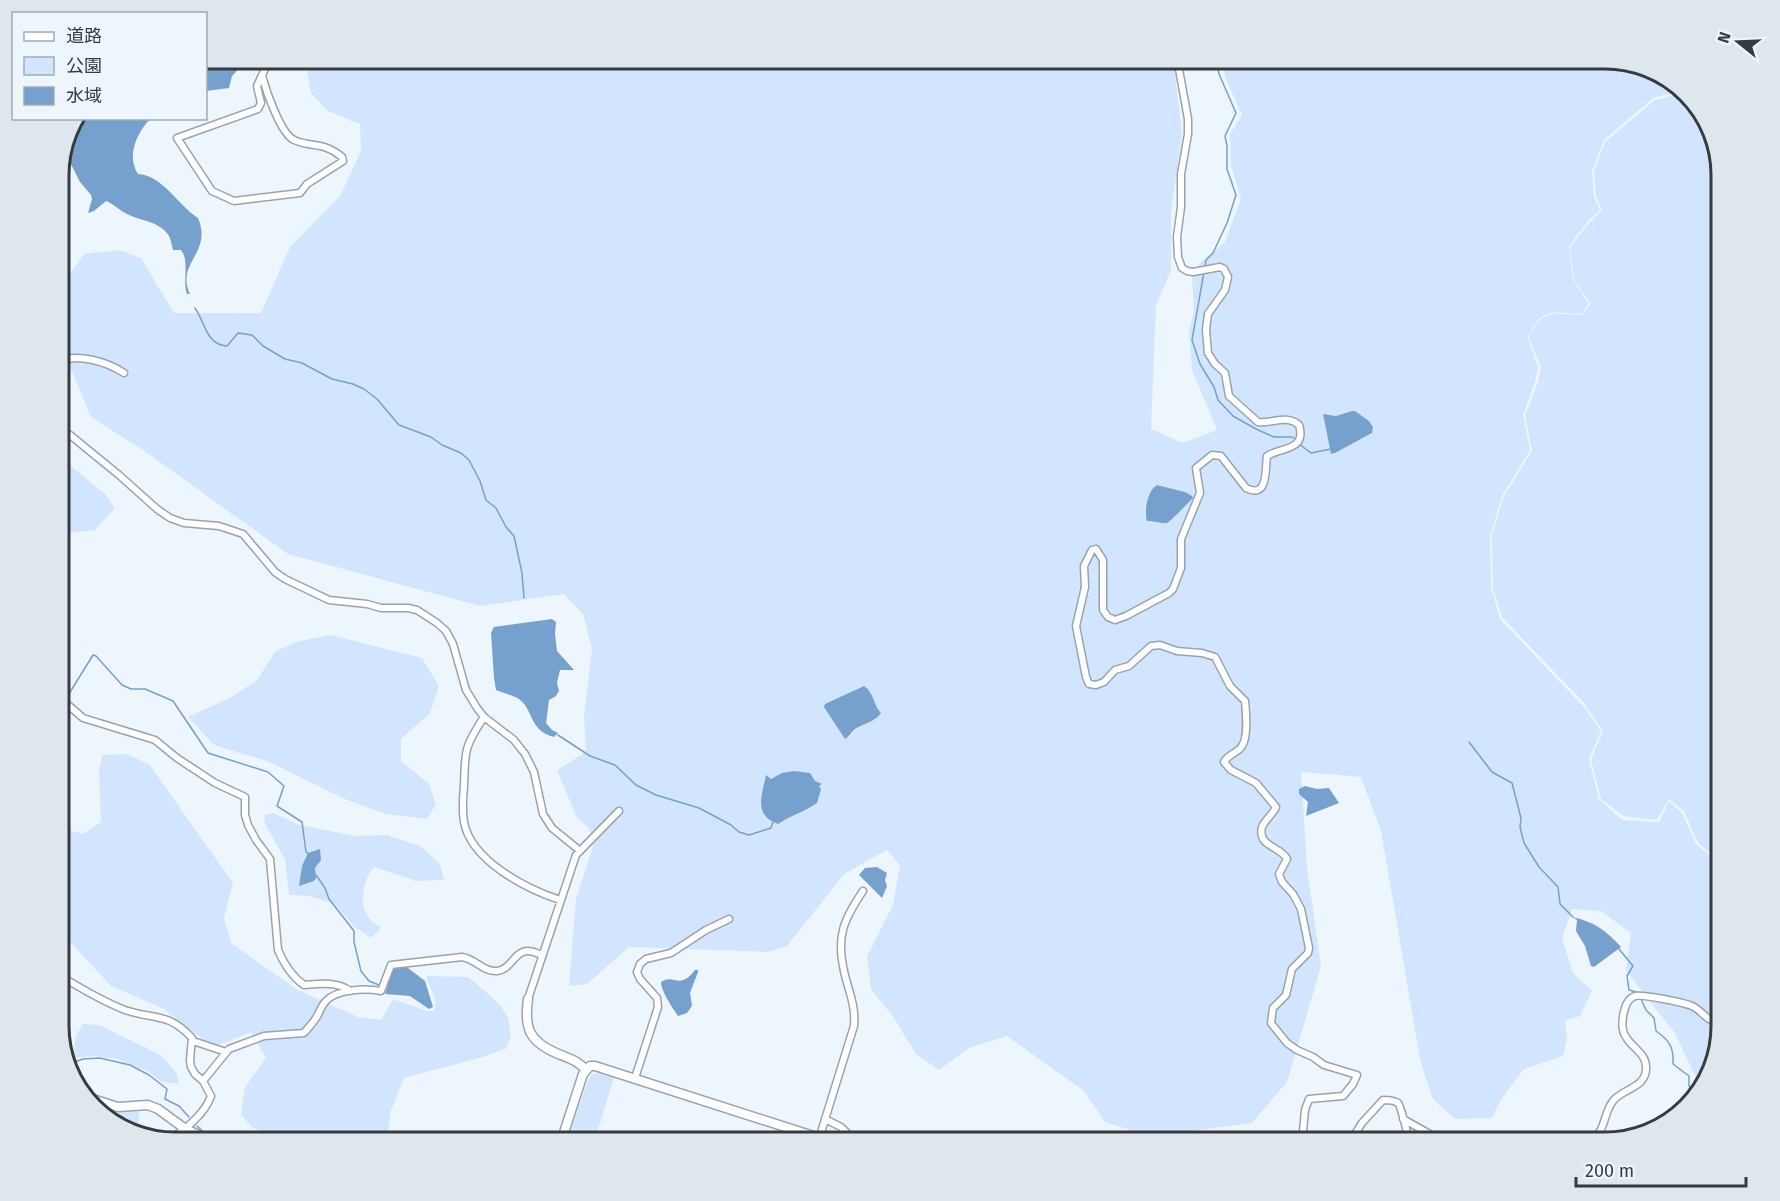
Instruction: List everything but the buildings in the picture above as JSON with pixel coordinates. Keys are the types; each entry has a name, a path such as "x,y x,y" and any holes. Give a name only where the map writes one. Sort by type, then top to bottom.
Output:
{"street":[{"path":"262,76 266,93 287,135 294,140 328,147 342,157 343,161 307,184 300,193 234,201 212,191 177,138 261,107 257,86 265,69"},
{"path":"1179,69 1188,119 1188,134 1181,174 1177,251 1182,268 1193,272 1220,267 1224,268 1228,277 1225,290 1208,314 1206,330 1208,353 1225,373 1229,396 1258,422 1287,419 1294,421 1300,429 1298,441 1292,448 1267,456 1266,478 1264,484 1256,490 1251,491 1246,488 1221,456 1212,455 1196,468 1200,493 1181,539 1179,578 1168,593 1126,616 1115,620 1108,617 1103,610 1103,560 1096,549 1092,550 1084,566 1085,587 1076,626 1089,684 1096,685 1104,682 1115,670 1129,666 1151,646 1160,645 1177,651 1202,653 1215,657 1230,686 1245,701 1245,742 1241,748 1225,758 1224,762 1231,770 1256,783 1276,807 1265,821 1262,837 1264,842 1285,855 1287,860 1279,874 1280,879 1293,894 1301,909 1309,944 1308,953 1292,969 1286,996 1273,1008 1271,1023 1287,1043 1297,1050 1324,1065 1357,1075 1343,1096 1309,1099 1305,1110 1303,1132"},
{"path":"69,358 83,359 117,368 124,373"},
{"path":"69,436 170,518 183,523 208,524 243,534 275,572 312,592 329,600 368,604 381,608 408,608 429,617 446,631 466,690 484,717 514,740 525,754 534,772 543,813 552,828 579,850"},
{"path":"69,705 83,718 154,740 206,778 245,797 245,815 248,825 270,859 278,950 287,969 304,985 323,983 350,991"},
{"path":"484,717 469,740 465,753 464,823 472,842 484,856 506,874 536,891 560,900"},
{"path":"586,1070 575,1060 555,1053 532,1037 527,1026 526,1013 528,999 572,862 579,850 620,811"},
{"path":"821,1132 854,1026 855,1013 852,994 844,971 841,950 842,928 849,911 863,891"},
{"path":"635,1078 658,1007 657,998 640,978 638,972 640,964 646,959 671,953 706,930 729,919"},
{"path":"203,1081 226,1052 264,1036 304,1032 327,999 350,991 381,991 391,965 462,957 474,960 483,968 495,972 508,968 522,952 528,951 543,955"},
{"path":"69,980 118,1007 172,1021 182,1027 193,1041 226,1052"},
{"path":"1600,1132 1613,1101 1641,1082 1646,1072 1645,1060 1626,1038 1624,1032 1625,1008 1630,999 1639,995 1691,1006 1707,1019 1711,1019"},
{"path":"178,1132 208,1103 211,1096 203,1081 191,1067 193,1041"},
{"path":"565,1132 586,1070 595,1066 793,1132"},
{"path":"1357,1132 1368,1115 1383,1100 1397,1102 1401,1106 1406,1132"},
{"path":"101,1102 118,1107 148,1105 158,1109 192,1132"},
{"path":"825,1119 834,1122 845,1132"},
{"path":"1402,1119 1425,1132"}],"green space":[{"path":"307,69 1174,69 1182,133 1171,213 1171,271 1156,305 1151,429 1183,443 1217,430 1192,370 1189,331 1194,311 1192,279 1200,263 1225,242 1241,199 1231,165 1230,134 1242,115 1224,69 1605,69 1639,75 1652,80 1673,93 1653,98 1604,140 1592,171 1594,197 1600,210 1589,220 1569,246 1573,280 1589,304 1581,314 1555,313 1543,316 1528,338 1538,367 1523,415 1530,450 1502,496 1490,537 1491,587 1500,619 1583,706 1601,731 1589,759 1599,799 1622,820 1659,822 1669,802 1682,813 1696,844 1711,856 1711,1026 1707,1053 1697,1078 1675,1033 1626,971 1631,933 1601,911 1572,909 1562,938 1573,973 1592,991 1580,1016 1565,1020 1567,1039 1563,1056 1524,1069 1502,1098 1492,1118 1455,1119 1432,1098 1420,1059 1381,831 1361,777 1301,772 1307,867 1321,966 1287,1082 1252,1123 1181,1132 1137,1132 1105,1122 1084,1091 1007,1036 969,1048 939,1070 916,1054 894,1018 871,989 867,956 893,905 900,865 887,850 844,874 787,946 768,952 629,947 587,984 569,986 576,899 593,846 589,828 577,818 557,770 586,752 584,717 592,649 583,614 564,594 480,606 288,554 143,450 91,417 69,365 69,276 84,254 120,250 141,258 174,313 261,313 290,247 340,196 361,151 360,124 328,111 311,93","holes":["1352,411 1369,421 1373,427 1371,434 1331,454 1327,414 1336,416","1157,485 1185,492 1193,498 1167,523 1150,522 1145,513 1147,500","864,686 874,701 875,720 860,726 849,737 833,702","783,773 810,773 815,781 821,784 817,803 779,823 768,778 771,779"]},
{"path":"1675,95 1685,105 1703,135 1710,161 1710,853 1698,843 1684,811 1669,799 1657,820 1623,816 1601,799 1591,760 1603,731 1584,703 1502,617 1493,589 1492,536 1503,498 1532,451 1525,416 1538,382 1541,367 1529,338 1544,317 1556,314 1582,315 1591,304 1574,280 1570,247 1602,210 1596,196 1594,172 1605,142 1655,100"},
{"path":"69,464 106,495 115,508 95,530 69,533"},
{"path":"331,635 422,658 439,686 430,713 401,739 401,761 429,784 436,804 427,819 386,814 345,799 267,761 214,745 188,717 230,698 257,680 275,652 295,642"},
{"path":"126,754 149,764 233,883 224,918 231,943 296,989 358,1017 381,1020 393,999 427,1011 434,1011 436,1002 426,976 468,977 499,1004 508,1017 511,1036 506,1048 483,1057 404,1078 390,1113 389,1132 266,1132 253,1128 241,1115 245,1087 266,1058 251,1032 217,1046 205,1041 164,1009 111,986 69,942 69,830 83,834 101,822 99,772 102,755"},
{"path":"273,813 299,825 356,836 387,835 420,846 440,864 444,880 417,881 374,867 367,878 363,892 364,906 369,918 381,928 371,938 354,926 333,903 309,896 289,895 285,859 265,824 264,815"},
{"path":"83,1024 99,1025 162,1056 177,1074 179,1084 160,1081 148,1071 117,1059 96,1056 74,1057 76,1036"},
{"path":"595,1073 614,1078 597,1132 570,1132 587,1083 590,1076"},
{"path":"120,1111 139,1112 138,1125 128,1121 117,1115"}],"water":[{"path":"207,69 239,69 232,76 229,88 207,91"},
{"path":"84,120 149,120 137,138 133,152 138,174 155,179 162,185 198,218 201,230 201,240 187,274 190,294 187,294 186,289 184,254 181,250 173,250 165,231 150,222 127,214 106,201 88,213 91,195 80,182 70,164 71,155"},
{"path":"1352,411 1369,421 1373,427 1372,433 1331,454 1323,414 1336,416"},
{"path":"1157,485 1185,492 1193,498 1167,523 1147,521 1147,502"},
{"path":"552,619 556,622 557,651 574,670 560,670 557,683 559,691 549,700 546,723 558,733 554,737 540,730 519,699 496,690 491,633 494,627"},
{"path":"864,686 870,692 881,713 855,729 845,739 824,707 825,704"},
{"path":"794,771 810,773 815,781 822,784 819,786 821,789 817,803 778,824 765,816 762,810 761,797 766,775 771,779 782,773"},
{"path":"1305,786 1317,789 1329,788 1339,803 1306,816 1308,802 1299,794 1299,789"},
{"path":"320,849 321,860 315,868 316,878 314,881 299,886 302,866 308,853"},
{"path":"877,867 887,873 885,880 887,886 882,898 859,875 865,868"},
{"path":"1572,917 1587,921 1599,928 1621,947 1594,967 1591,966 1585,946 1576,931 1577,920"},
{"path":"404,965 425,981 433,1007 429,1009 410,996 385,994 393,969"},
{"path":"695,970 698,972 690,993 692,1006 687,1013 678,1016 661,982 670,979 681,981"}],"waterway":[{"path":"1205,267 1206,260 1213,253 1227,223 1236,195 1227,169 1225,136 1236,113 1218,69"},
{"path":"1204,272 1192,340 1200,364 1214,387 1218,400 1233,416 1256,429 1274,437 1295,439"},
{"path":"195,308 210,337 220,345 227,346 238,333 252,335 263,346 285,359 302,363 332,379 364,389 377,399 399,425 431,437 442,445 461,453 469,460 480,481 486,500 496,508 506,527 514,536 522,573 524,598"},
{"path":"1298,443 1311,453 1331,449"},
{"path":"69,694 93,655 122,685 131,689 145,689 173,701 208,753 268,772 284,786 277,806 302,822 306,852 309,854"},
{"path":"558,735 590,756 615,765 636,785 656,795 699,808 731,825 739,832 749,835 771,828 773,822"},
{"path":"1469,742 1492,772 1512,783 1521,818 1520,827 1524,843 1539,867 1558,887 1560,904 1573,917"},
{"path":"316,875 329,899 354,931 354,942 361,971 369,981 379,985"},
{"path":"1619,949 1633,966 1627,976 1629,990 1640,993"},
{"path":"1641,999 1646,1010 1654,1018 1656,1031 1670,1044 1673,1064 1689,1076 1691,1088"},
{"path":"76,1062 100,1058 130,1065 149,1075 167,1089 165,1099 179,1106 189,1117"},
{"path":"197,1126 204,1132"}]}
